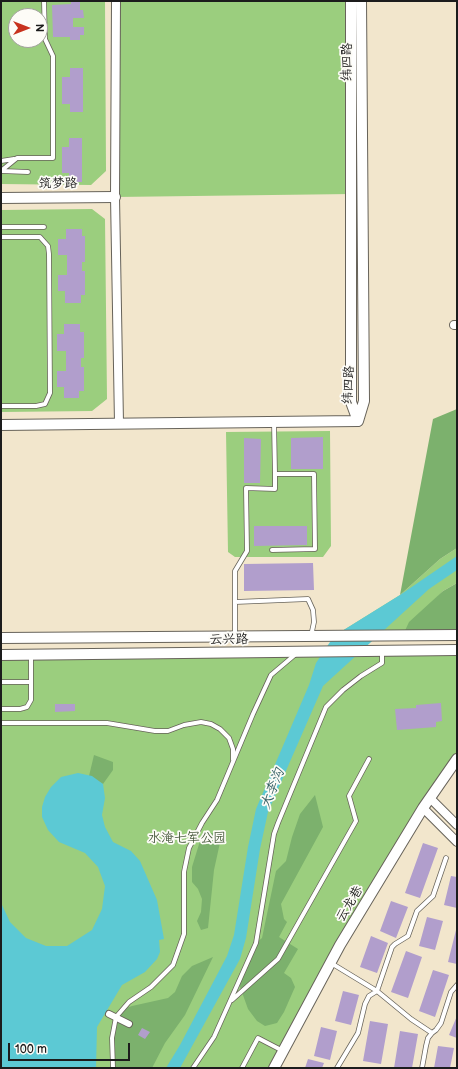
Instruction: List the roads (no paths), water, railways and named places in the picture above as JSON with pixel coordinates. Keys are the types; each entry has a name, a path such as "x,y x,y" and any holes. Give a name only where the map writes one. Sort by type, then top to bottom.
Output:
{"street":[{"path":"116,1 115,197 119,423"},
{"name":"纬四路","path":"351,1 351,402 358,421"},
{"name":"纬四路","path":"358,421 364,401 361,1"},
{"name":"筑梦路","path":"1,198 115,197"},
{"path":"1,425 358,421"},
{"name":"云兴路","path":"1,638 457,635"},
{"name":"云兴路","path":"1,655 457,650"},
{"name":"云龙巷","path":"274,1068 340,945 423,808 457,759"},
{"path":"430,798 457,825"},
{"path":"423,808 457,842"},
{"path":"109,1014 129,1024"}],"lane":[{"path":"1,162 17,158 53,158 53,56 45,39 44,1"},
{"path":"1,171 17,158"},
{"path":"1,171 28,172"},
{"path":"1,227 44,227"},
{"path":"1,238 40,238 48,246 50,393 44,404 36,406 1,406"},
{"path":"235,636 235,570 247,551 246,488 275,489 274,422"},
{"path":"272,550 315,549 314,474 275,474"},
{"path":"235,602 308,599 313,610 314,622 311,636"},
{"path":"193,1068 214,1037 256,943 274,834 326,707 343,690 361,676 382,663 379,651"},
{"path":"114,1068 112,1038 116,1017 129,1002 151,987 173,965 184,934 184,872 189,848 202,823 217,800 253,714 271,676 299,652"},
{"path":"1,709 20,709 27,707 31,700 31,655"},
{"path":"1,682 31,682"},
{"path":"1,723 108,723 155,731 168,731 184,725 201,722 211,724 220,729 229,738 234,749 233,763"},
{"path":"230,1002 278,959 356,821 349,796 369,759"},
{"path":"337,1068 358,1033 365,1004 370,996 377,991 392,947 408,936 417,910 433,896 446,858"},
{"path":"330,963 377,991 411,1019 432,1033"},
{"path":"422,1068 428,1038 441,1022 451,992 457,984"},
{"path":"242,1068 258,1038 283,1051"}],"water":[{"name":"大李沟","path":"457,556 457,570 429,589 323,686 268,812 260,849 246,938 240,959 180,1068 166,1068 180,1045 227,956 234,935 248,847 256,809 309,685 316,663 334,636 400,595"},
{"path":"78,773 92,776 103,784 105,798 102,815 105,827 113,842 131,851 140,861 157,900 164,939 159,940 160,952 157,959 145,972 122,985 97,1027 96,1068 1,1068 1,899 2,905 10,922 26,938 46,946 67,946 92,930 102,909 105,886 98,867 85,853 59,842 48,830 42,817 42,807 45,797 51,787 61,777"}],"park label":[{"name":"水淹七军公园","path":"187,839"}]}
